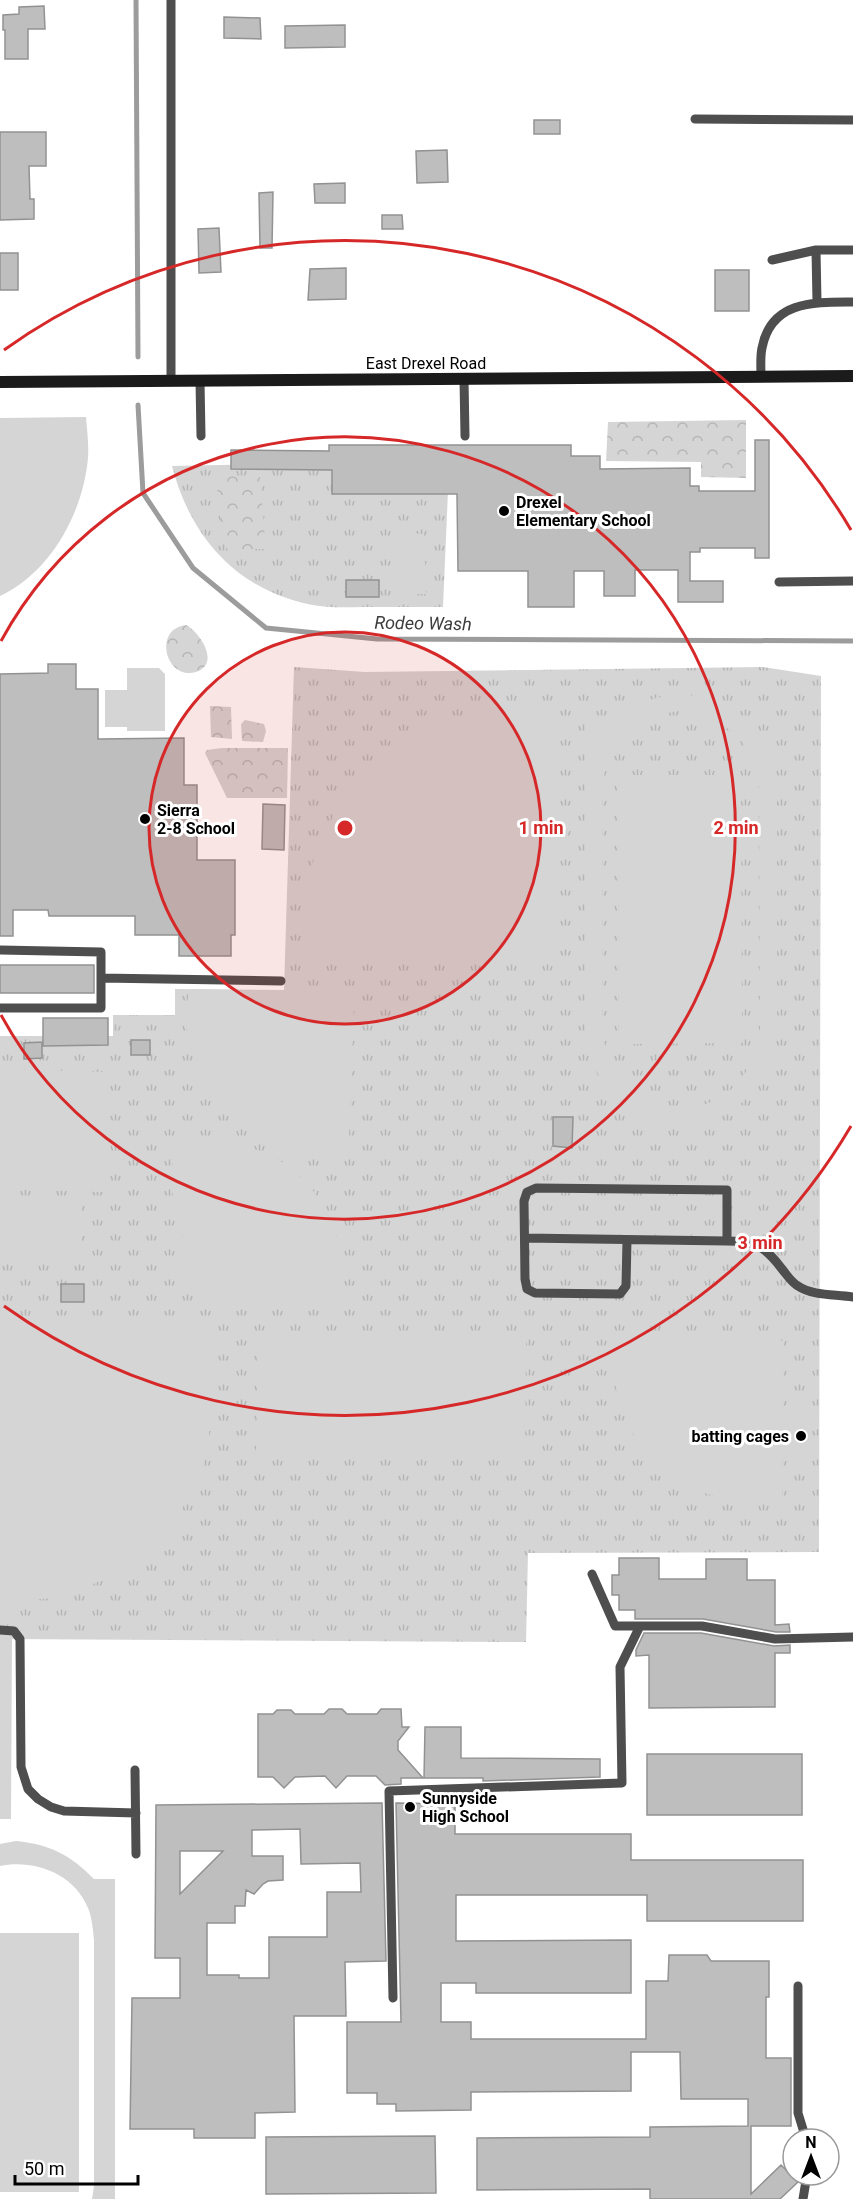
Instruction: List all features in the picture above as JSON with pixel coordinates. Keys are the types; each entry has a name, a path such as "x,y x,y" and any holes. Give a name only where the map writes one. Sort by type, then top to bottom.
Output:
{"street":[{"name":"East Drexel Road","path":"0,382 853,376"}],"lane":[{"path":"171,0 171,381"},
{"path":"695,118 853,120"},
{"path":"772,260 816,250 853,250"},
{"path":"816,250 817,302"},
{"path":"761,377 764,342 777,318 794,307 817,302 853,302"},
{"path":"464,379 465,436"},
{"path":"200,381 201,436"},
{"path":"779,582 853,581"},
{"path":"0,950 101,952 101,1008 0,1008"},
{"path":"101,978 281,981"},
{"path":"627,1239 626,1286 620,1294 535,1293 527,1289 524,1201 527,1192 536,1188 727,1190 727,1241"},
{"path":"525,1238 751,1242 766,1250 793,1283 801,1288 853,1297"},
{"path":"592,1574 615,1626 702,1626 775,1639 853,1637"},
{"path":"393,1998 389,1791 622,1783 620,1667 640,1626"},
{"path":"0,1630 14,1630 20,1639 21,1767 28,1789 51,1807 64,1811 136,1813"},
{"path":"135,1770 136,1854"},
{"path":"798,1986 798,2113 802,2127"}],"green space":[{"path":"86,417 88,458 85,479 71,520 61,539 35,572 0,596 0,418"},
{"path":"746,420 746,478 701,477 701,462 606,461 608,422"},
{"path":"442,460 449,468 443,607 325,607 291,600 266,589 243,576 206,540 192,517 172,466"},
{"path":"226,476 260,477 266,549 227,549 221,528 217,486"},
{"path":"393,533 424,534 426,594 393,594"},
{"path":"186,625 197,634 208,655 203,668 196,672 186,673 177,669 167,653 166,644 169,635 175,629"},
{"path":"294,667 365,672 763,667 821,676 819,1552 528,1553 526,1642 0,1639 0,1036 113,1036 113,1015 175,1015 175,989 284,990"},
{"path":"127,668 159,668 165,674 165,731 127,731 127,727 105,727 105,690 127,690"},
{"path":"679,694 717,702 746,720 766,748 773,765 777,785 777,1031 775,1046 767,1071 755,1090 738,1105 719,1116 698,1123 676,1124 654,1121 633,1112 615,1098 603,1083 595,1067 585,1032 585,723 602,723 603,735 627,711 646,701","holes":["679,711 710,718 734,733 743,743 756,769 759,785 760,1032 750,1065 732,1089 708,1103 682,1108 655,1103 631,1089 613,1065 602,1032 602,786 611,756 626,734 637,725 663,714"]},
{"path":"210,706 231,707 232,739 211,737"},
{"path":"554,706 557,940 537,960 303,958 307,895 317,850 341,803 358,782 398,745 444,721 494,709"},
{"path":"245,720 264,724 266,731 263,742 242,741 241,724"},
{"path":"288,748 287,798 227,798 205,753 207,750"},
{"path":"618,775 741,775 742,1043 619,1044"},
{"path":"190,989 344,992 354,1003 349,1137 331,1160 302,1156 273,1146 253,1135 217,1102 194,1060 188,1037 186,1013"},
{"path":"0,1069 106,1072 103,1192 0,1189"},
{"path":"172,1141 212,1141 236,1144 263,1152 286,1165 306,1182 321,1202 332,1224 340,1249 344,1276 344,1303 204,1303 182,1282 183,1215 173,1215"},
{"path":"0,1203 81,1204 81,1264 0,1263"},
{"path":"0,1317 31,1317 77,1323 215,1320 208,1454 162,1551 66,1597 0,1602"},
{"path":"616,1331 771,1331 783,1342 782,1497 745,1501 710,1495 680,1481 654,1460 633,1434 620,1402 613,1368"},
{"path":"258,1334 526,1337 525,1460 256,1457"},
{"name":"batting cages","path":"813,1412 811,1460 791,1460 790,1413"},
{"path":"0,1639 12,1639 11,1819 0,1819"},
{"path":"16,1841 39,1845 59,1852 94,1879 115,1879 115,2199 92,2199 94,2186 94,1940 90,1915 82,1896 63,1877 39,1867 13,1864 0,1866 0,1844"},
{"path":"0,1933 79,1933 79,2192 0,2192"}],"building":[{"path":"44,6 45,29 28,29 28,59 5,59 3,15 19,14 19,7"},
{"path":"224,17 260,18 261,39 224,38"},
{"path":"345,25 345,47 285,48 285,26"},
{"path":"534,120 560,120 560,134 534,134"},
{"path":"0,132 46,132 46,166 29,166 30,199 34,199 34,219 0,220"},
{"path":"447,150 448,182 417,183 416,151"},
{"path":"345,183 345,203 315,203 314,184"},
{"path":"273,192 272,248 260,248 259,193"},
{"path":"382,215 402,215 403,229 382,229"},
{"path":"219,228 221,272 199,273 198,229"},
{"path":"0,253 18,253 18,290 0,290"},
{"path":"346,268 346,299 308,300 310,269"},
{"path":"715,270 749,270 749,311 715,311"},
{"path":"755,440 769,440 769,558 755,558 755,548 700,548 700,552 690,552 690,581 723,581 723,602 678,602 678,570 635,570 635,596 604,596 604,571 574,571 574,607 528,607 528,571 458,571 457,494 332,494 332,470 231,469 231,450 329,451 329,445 571,445 571,456 600,456 600,469 690,468 690,486 699,486 699,491 755,491"},
{"path":"346,580 379,580 379,597 346,597"},
{"path":"48,664 76,664 76,689 98,689 98,739 184,738 184,785 197,785 197,860 235,860 235,935 231,935 231,956 179,956 179,935 135,935 135,916 49,916 48,910 13,910 13,936 0,936 0,674 48,673"},
{"path":"263,804 285,805 284,850 262,849"},
{"path":"0,965 94,965 94,993 0,993"},
{"path":"43,1018 108,1018 108,1045 43,1046"},
{"path":"131,1040 150,1040 150,1055 131,1055"},
{"path":"42,1042 42,1058 24,1059 24,1043"},
{"path":"553,1117 573,1117 572,1148 553,1146"},
{"path":"61,1284 84,1284 84,1302 61,1302"},
{"path":"619,1558 659,1558 659,1579 706,1579 706,1559 747,1559 747,1580 775,1580 775,1625 789,1624 790,1632 776,1632 703,1619 635,1619 635,1610 619,1610 619,1595 612,1595 612,1575 619,1575"},
{"path":"644,1633 701,1633 774,1646 790,1645 790,1653 775,1653 775,1707 649,1708 649,1655 636,1656 636,1650"},
{"path":"329,1709 342,1709 347,1714 377,1714 381,1709 401,1709 402,1727 409,1727 398,1741 398,1750 423,1778 401,1778 401,1784 385,1785 376,1776 347,1776 336,1788 325,1776 295,1777 284,1788 273,1777 258,1777 258,1714 273,1714 277,1710 291,1710 295,1714 324,1714"},
{"path":"425,1727 461,1727 461,1758 600,1759 600,1777 483,1781 483,1778 424,1778"},
{"path":"647,1754 802,1754 802,1815 647,1815"},
{"path":"382,1803 386,1961 345,1962 346,2016 294,2016 295,2112 255,2113 255,2138 194,2138 194,2129 130,2129 132,1998 180,1998 180,1958 155,1958 156,1805","holes":["300,1829 301,1864 360,1863 361,1892 327,1892 327,1937 269,1937 269,1978 207,1975 207,1923 235,1923 235,1906 245,1906 246,1890 254,1894 268,1881 283,1880 283,1856 252,1856 252,1830","180,1851 223,1851 180,1894"]},
{"path":"396,1803 455,1804 455,1834 631,1834 631,1860 803,1860 803,1921 647,1921 647,1895 456,1895 456,1941 631,1940 631,1993 476,1993 476,1983 441,1983 441,2022 471,2022 471,2039 646,2039 646,1981 668,1981 669,1955 707,1955 711,1961 769,1961 769,1997 766,1997 766,2058 791,2058 791,2126 751,2126 751,2194 781,2165 781,2187 793,2187 780,2199 650,2199 650,2189 477,2190 477,2138 650,2137 650,2127 748,2126 748,2099 681,2099 680,2052 631,2052 631,2091 471,2092 471,2110 396,2111 396,2104 377,2104 377,2093 347,2093 347,2022 401,2022"},
{"path":"435,2136 436,2193 266,2194 266,2137"}],"waterway":[{"path":"136,0 138,357"},
{"name":"Rodeo Wash","path":"138,405 143,493 193,568 266,628 377,639 853,641"}],"place":[{"name":"Drexel Elementary School","path":"504,511"},
{"name":"Sierra 2-8 School","path":"145,819"},
{"name":"batting cages","path":"801,1436"},
{"name":"Sunnyside High School","path":"410,1807"}]}
